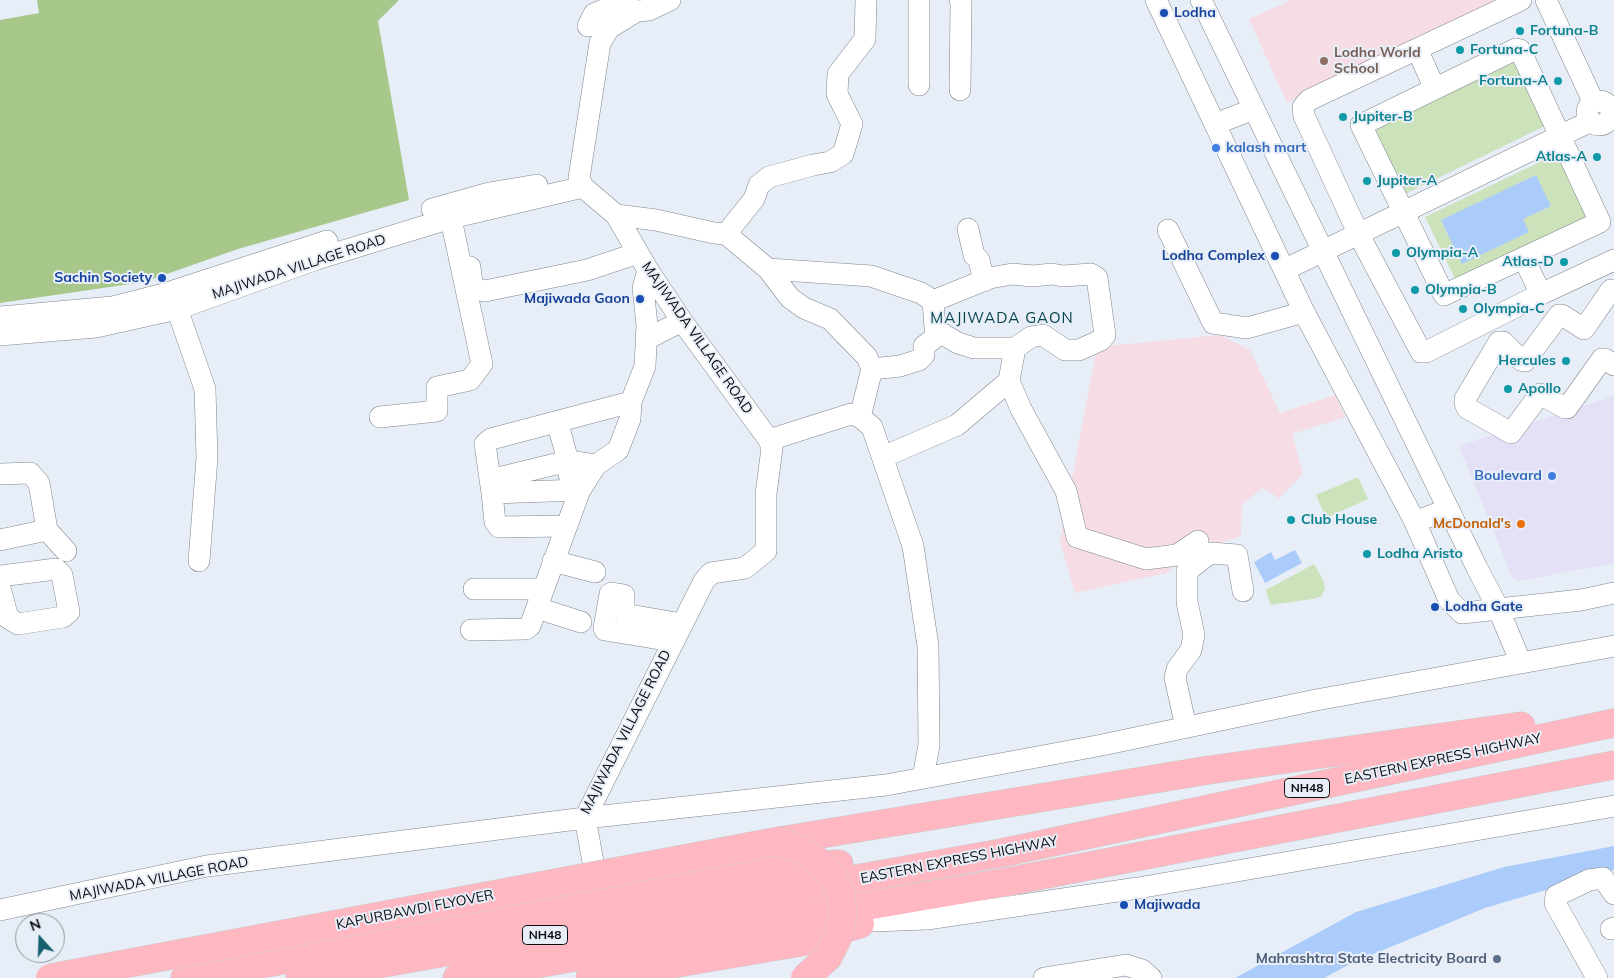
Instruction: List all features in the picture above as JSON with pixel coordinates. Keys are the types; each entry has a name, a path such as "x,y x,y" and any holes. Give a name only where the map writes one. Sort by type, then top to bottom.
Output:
{"highway":[{"name":"KAPURBAWDI FLYOVER","path":"50,978 779,841 1209,770 1538,723 1601,726"},
{"name":"EASTERN EXPRESS HIGHWAY","path":"300,978 1000,853 1601,726"},
{"name":"EASTERN EXPRESS HIGHWAY","path":"457,978 1006,882 1614,765"},
{"path":"779,841 801,850 819,862 832,876 841,894 843,915 838,935 828,958 805,978"},
{"path":"185,978 784,868 1000,853"},
{"path":"590,978 801,942 1006,882"}],"street":[{"path":"726,234 754,199 759,185 769,177 830,162 842,154 852,124 837,94 838,74 865,39 866,0"},
{"path":"919,0 919,85"},
{"path":"960,0 960,90"},
{"path":"1156,0 1304,312 1415,522 1449,600 1462,613 1581,600 1614,594"},
{"path":"1201,0 1498,608 1521,663"},
{"path":"1521,0 1309,100 1303,107 1304,116 1359,235 1421,352 1426,352 1541,294 1614,260"},
{"path":"1284,270 1359,235 1605,113 1546,0"},
{"path":"581,182 600,43 596,17 647,3"},
{"path":"1518,48 1600,221 1599,223 1444,295 1361,125 1435,88 1518,48"},
{"path":"1417,49 1435,88"},
{"path":"1215,124 1254,109"},
{"name":"MAJIWADA VILLAGE ROAD","path":"0,335 96,327 114,315 175,300 316,259 453,213 581,182 616,215 643,262 682,321 769,440 772,448 766,494 766,551 745,568 711,574 704,581 668,635 585,818 207,866 0,910"},
{"path":"453,213 472,283 477,289 485,291 587,270 643,262 642,288 647,339 645,366 631,402 630,419 618,450 596,465 576,490 566,526 530,626 526,629 471,630"},
{"path":"380,417 437,411 437,387 470,380 482,364 453,213"},
{"path":"616,215 656,220 714,234 726,234 768,270 790,298 804,308 830,319 867,357 872,369 860,417"},
{"path":"968,229 974,255 979,260 984,281"},
{"path":"1168,230 1213,323 1247,328 1304,312"},
{"path":"1524,259 1541,294"},
{"path":"768,270 871,276 921,293 932,301 935,328 958,343 974,348 1015,348 1031,337 1043,336 1065,350 1079,350 1102,340 1105,335 1097,278 1091,274 1063,276 1052,274 1034,276 1012,274 984,281 932,301"},
{"path":"1614,290 1611,290 1584,329 1559,315 1525,361 1521,360 1503,342 1499,342 1465,399 1466,405 1467,408 1511,433 1540,394 1567,408 1602,359 1606,359 1614,365"},
{"path":"175,300 205,389 207,458 199,561"},
{"path":"0,317 114,315"},
{"path":"647,339 682,321"},
{"path":"872,369 900,366 919,360 924,355 924,346 940,333"},
{"path":"1015,348 1009,380 1021,409 1066,491 1077,537 1146,559 1177,555 1198,541"},
{"path":"883,457 957,426 1009,380"},
{"path":"566,526 499,527 495,522 485,444 492,439 631,402"},
{"path":"769,440 851,414 860,417 872,427 913,546 928,646 929,745 923,778"},
{"path":"559,428 576,490"},
{"path":"491,487 568,461 596,465"},
{"path":"0,474 30,473 39,483 47,530 66,551"},
{"path":"491,487 576,490"},
{"path":"1415,522 1448,509"},
{"path":"0,540 47,530"},
{"path":"1186,727 1175,678 1177,669 1191,650 1194,635 1188,602 1187,571 1210,553 1237,554 1243,591"},
{"path":"553,561 595,572"},
{"path":"0,576 56,569 62,575 69,612 63,617 18,624 8,618 0,588"},
{"path":"474,589 540,599 582,622"},
{"path":"613,638 668,635"},
{"path":"600,901 585,818 886,784 923,778 1316,700 1614,646"},
{"path":"874,921 927,919 1138,888 1614,806"},
{"path":"1597,978 1555,903 1556,896 1589,880 1603,878 1614,894"},
{"path":"1044,978 1126,965 1142,970 1151,978"}],"shaded area":[{"name":"Lodha World School","path":"1291,0 1513,0 1287,103 1249,19"},
{"path":"1220,335 1250,350 1280,413 1335,395 1345,417 1292,434 1303,474 1279,498 1263,488 1242,504 1241,536 1189,554 1166,573 1075,593 1060,541 1097,347"},
{"path":"1614,396 1614,563 1519,581 1512,577 1459,446"}],"green space":[{"path":"37,0 399,0 378,21 409,200 238,249 144,282 0,303 0,20 39,13"},
{"path":"1517,52 1551,123 1405,194 1370,123"},
{"path":"1561,152 1594,222 1459,287 1425,217"},
{"path":"1358,477 1368,499 1326,518 1316,495"},
{"path":"1314,564 1323,580 1325,588 1322,596 1270,605 1266,590"}],"water":[{"path":"1536,175 1551,206 1523,219 1529,232 1462,264 1441,220"},
{"path":"1295,550 1302,563 1265,583 1254,562 1271,552 1275,560"},
{"path":"1614,846 1614,870 1485,908 1352,963 1324,978 1235,978 1356,912 1504,867"}],"place":[{"name":"Lodha","path":"1164,13"},
{"name":"Fortuna-B","path":"1520,31"},
{"name":"Fortuna-C","path":"1460,50"},
{"name":"Lodha World School","path":"1324,61"},
{"name":"Fortuna-A","path":"1558,81"},
{"name":"Jupiter-B","path":"1343,117"},
{"name":"kalash mart","path":"1216,148"},
{"name":"Atlas-A","path":"1597,157"},
{"name":"Jupiter-A","path":"1367,181"},
{"name":"Olympia-A","path":"1396,253"},
{"name":"Lodha Complex","path":"1275,256"},
{"name":"Atlas-D","path":"1564,262"},
{"name":"Sachin Society","path":"162,278"},
{"name":"Olympia-B","path":"1415,290"},
{"name":"Majiwada Gaon","path":"640,299"},
{"name":"Olympia-C","path":"1463,309"},
{"name":"Hercules","path":"1566,361"},
{"name":"Apollo","path":"1508,389"},
{"name":"Boulevard","path":"1552,476"},
{"name":"Club House","path":"1291,520"},
{"name":"McDonald's","path":"1521,524"},
{"name":"Lodha Aristo","path":"1367,554"},
{"name":"Lodha Gate","path":"1435,607"},
{"name":"Majiwada","path":"1124,905"},
{"name":"Mahrashtra State Electricity Board","path":"1497,959"}],"district":[{"name":"MAJIWADA GAON","path":"1002,318"}]}
